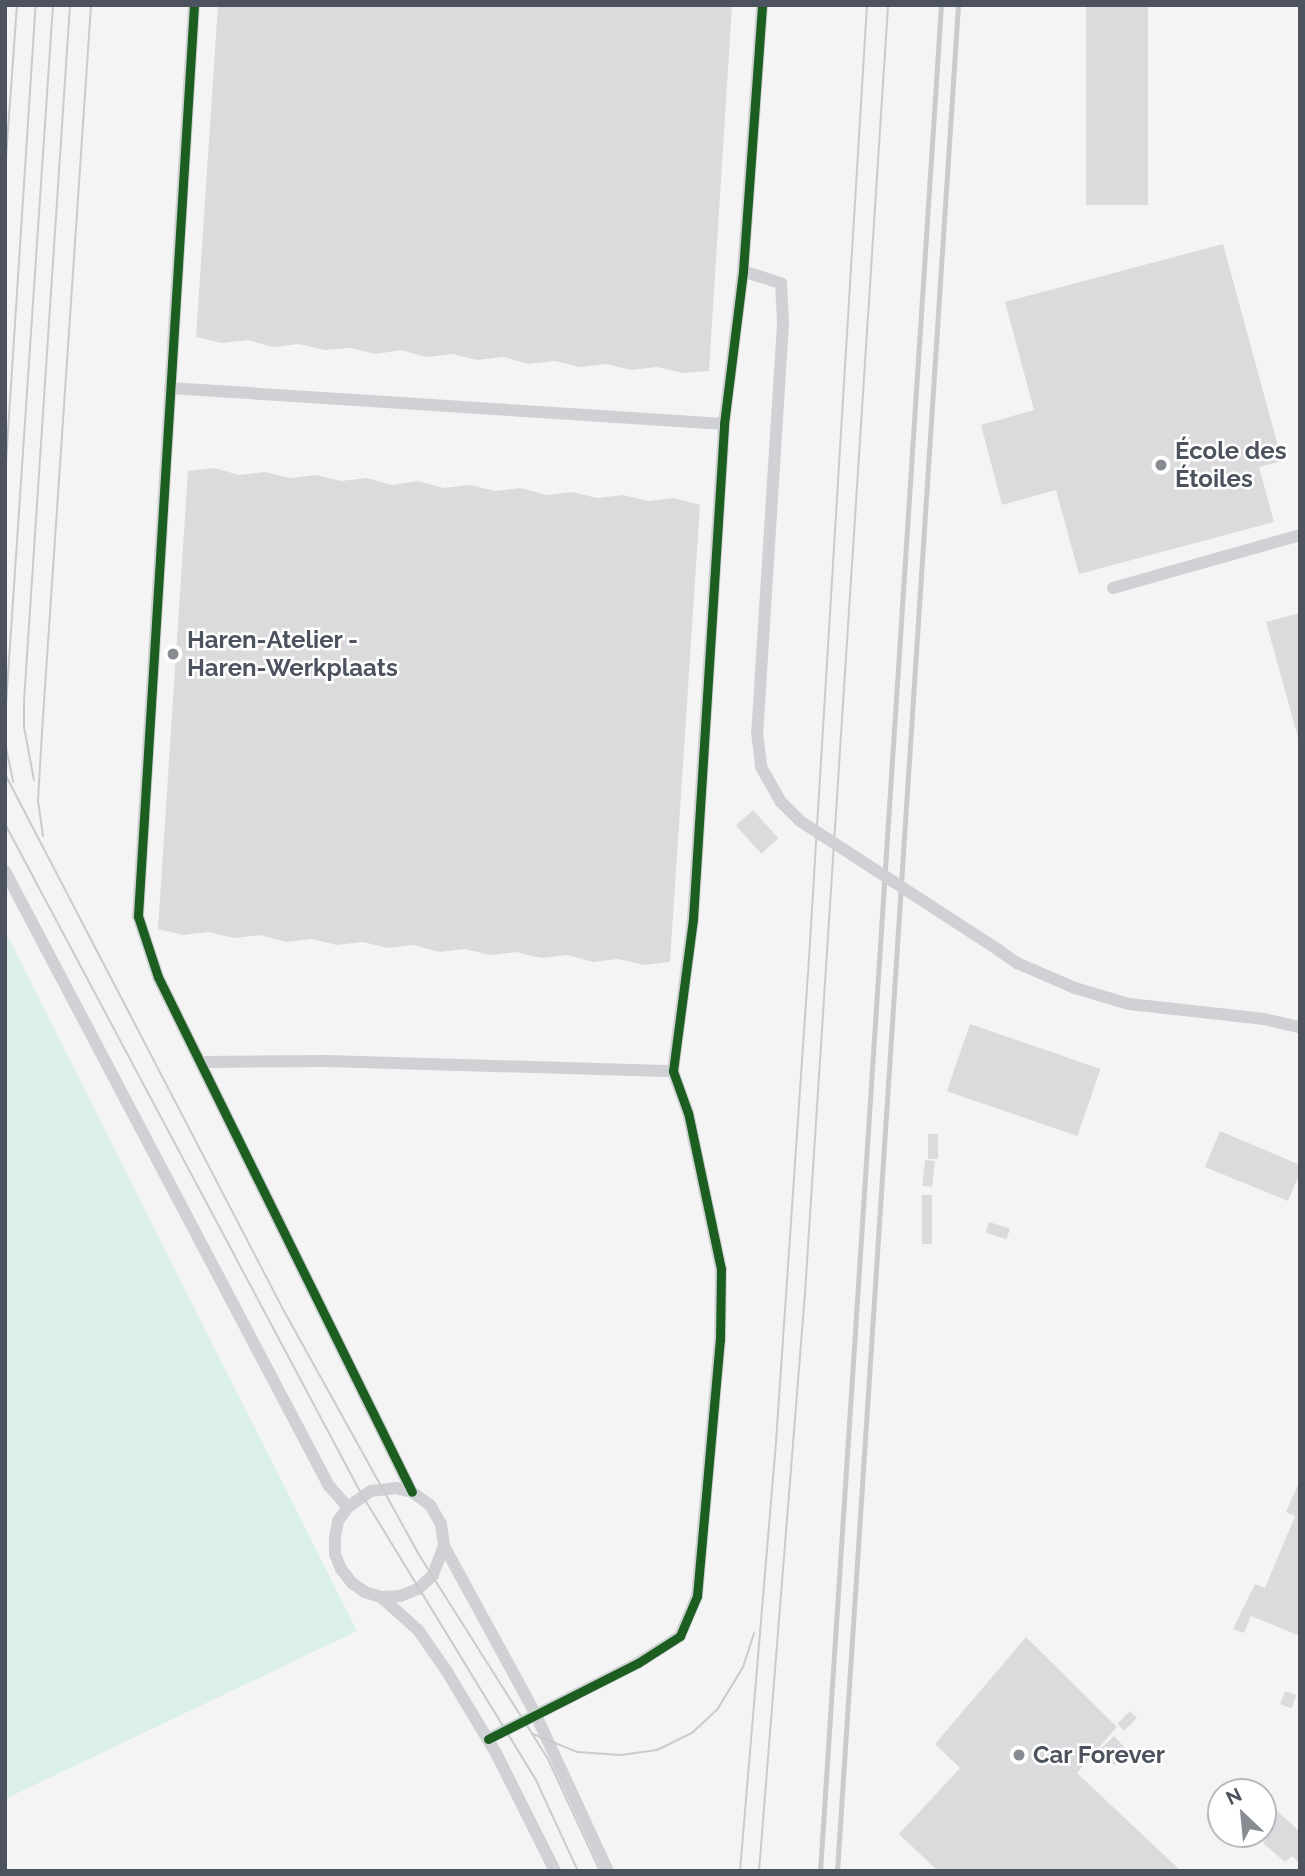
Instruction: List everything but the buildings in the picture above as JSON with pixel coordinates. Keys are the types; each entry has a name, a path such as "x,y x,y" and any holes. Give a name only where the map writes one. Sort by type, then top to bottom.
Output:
{"lane":[{"path":"194,5 138,916 158,977 412,1492 430,1505 441,1524 444,1546 535,1713 608,1871"},
{"path":"488,1739 638,1663 680,1636 697,1596 720,1340 721,1269 688,1113 673,1071 693,919 724,424 743,271 762,5"},
{"path":"743,271 781,284 783,323 757,732 761,767 781,802 800,821 1017,963 1075,988 1129,1004 1264,1019 1300,1027"},
{"path":"170,388 724,424"},
{"path":"1113,588 1300,535"},
{"path":"5,871 329,1486 348,1507"},
{"path":"201,1062 327,1061 673,1071"},
{"path":"412,1492 381,1488 362,1495 348,1507 338,1521 335,1537 335,1554 341,1569 365,1592 381,1597 400,1597 418,1589 433,1575 444,1546"},
{"path":"381,1597 418,1630 488,1739 541,1838 555,1871"}],"green space":[{"path":"5,931 357,1631 5,1799"}],"tram line":[{"path":"5,172 17,5"},
{"path":"5,478 36,5"},
{"path":"5,720 53,5"},
{"path":"34,780 24,727 24,701 70,5"},
{"path":"43,836 38,800 91,5"},
{"path":"740,1871 776,1442 808,975 867,5"},
{"path":"759,1871 805,1293 888,5"},
{"path":"5,743 13,782"},
{"path":"5,774 284,1311 421,1558 548,1759 600,1871"},
{"path":"5,824 362,1495 535,1778 578,1871"},
{"path":"533,1734 577,1752 621,1755 657,1750 692,1733 717,1710 743,1667 754,1633"}],"railway":[{"path":"820,1871 941,5"},
{"path":"837,1871 958,5"}],"cycle path":[{"path":"194,5 138,916 158,977 412,1492"},
{"path":"488,1739 638,1663 680,1636 697,1596 720,1340 721,1269 688,1113 673,1071 693,919 724,424 743,271 762,5"}],"place":[{"name":"École des Étoiles","path":"1161,465"},
{"name":"Haren-Atelier - Haren-Werkplaats","path":"173,654"},
{"name":"Car Forever","path":"1019,1755"}]}
